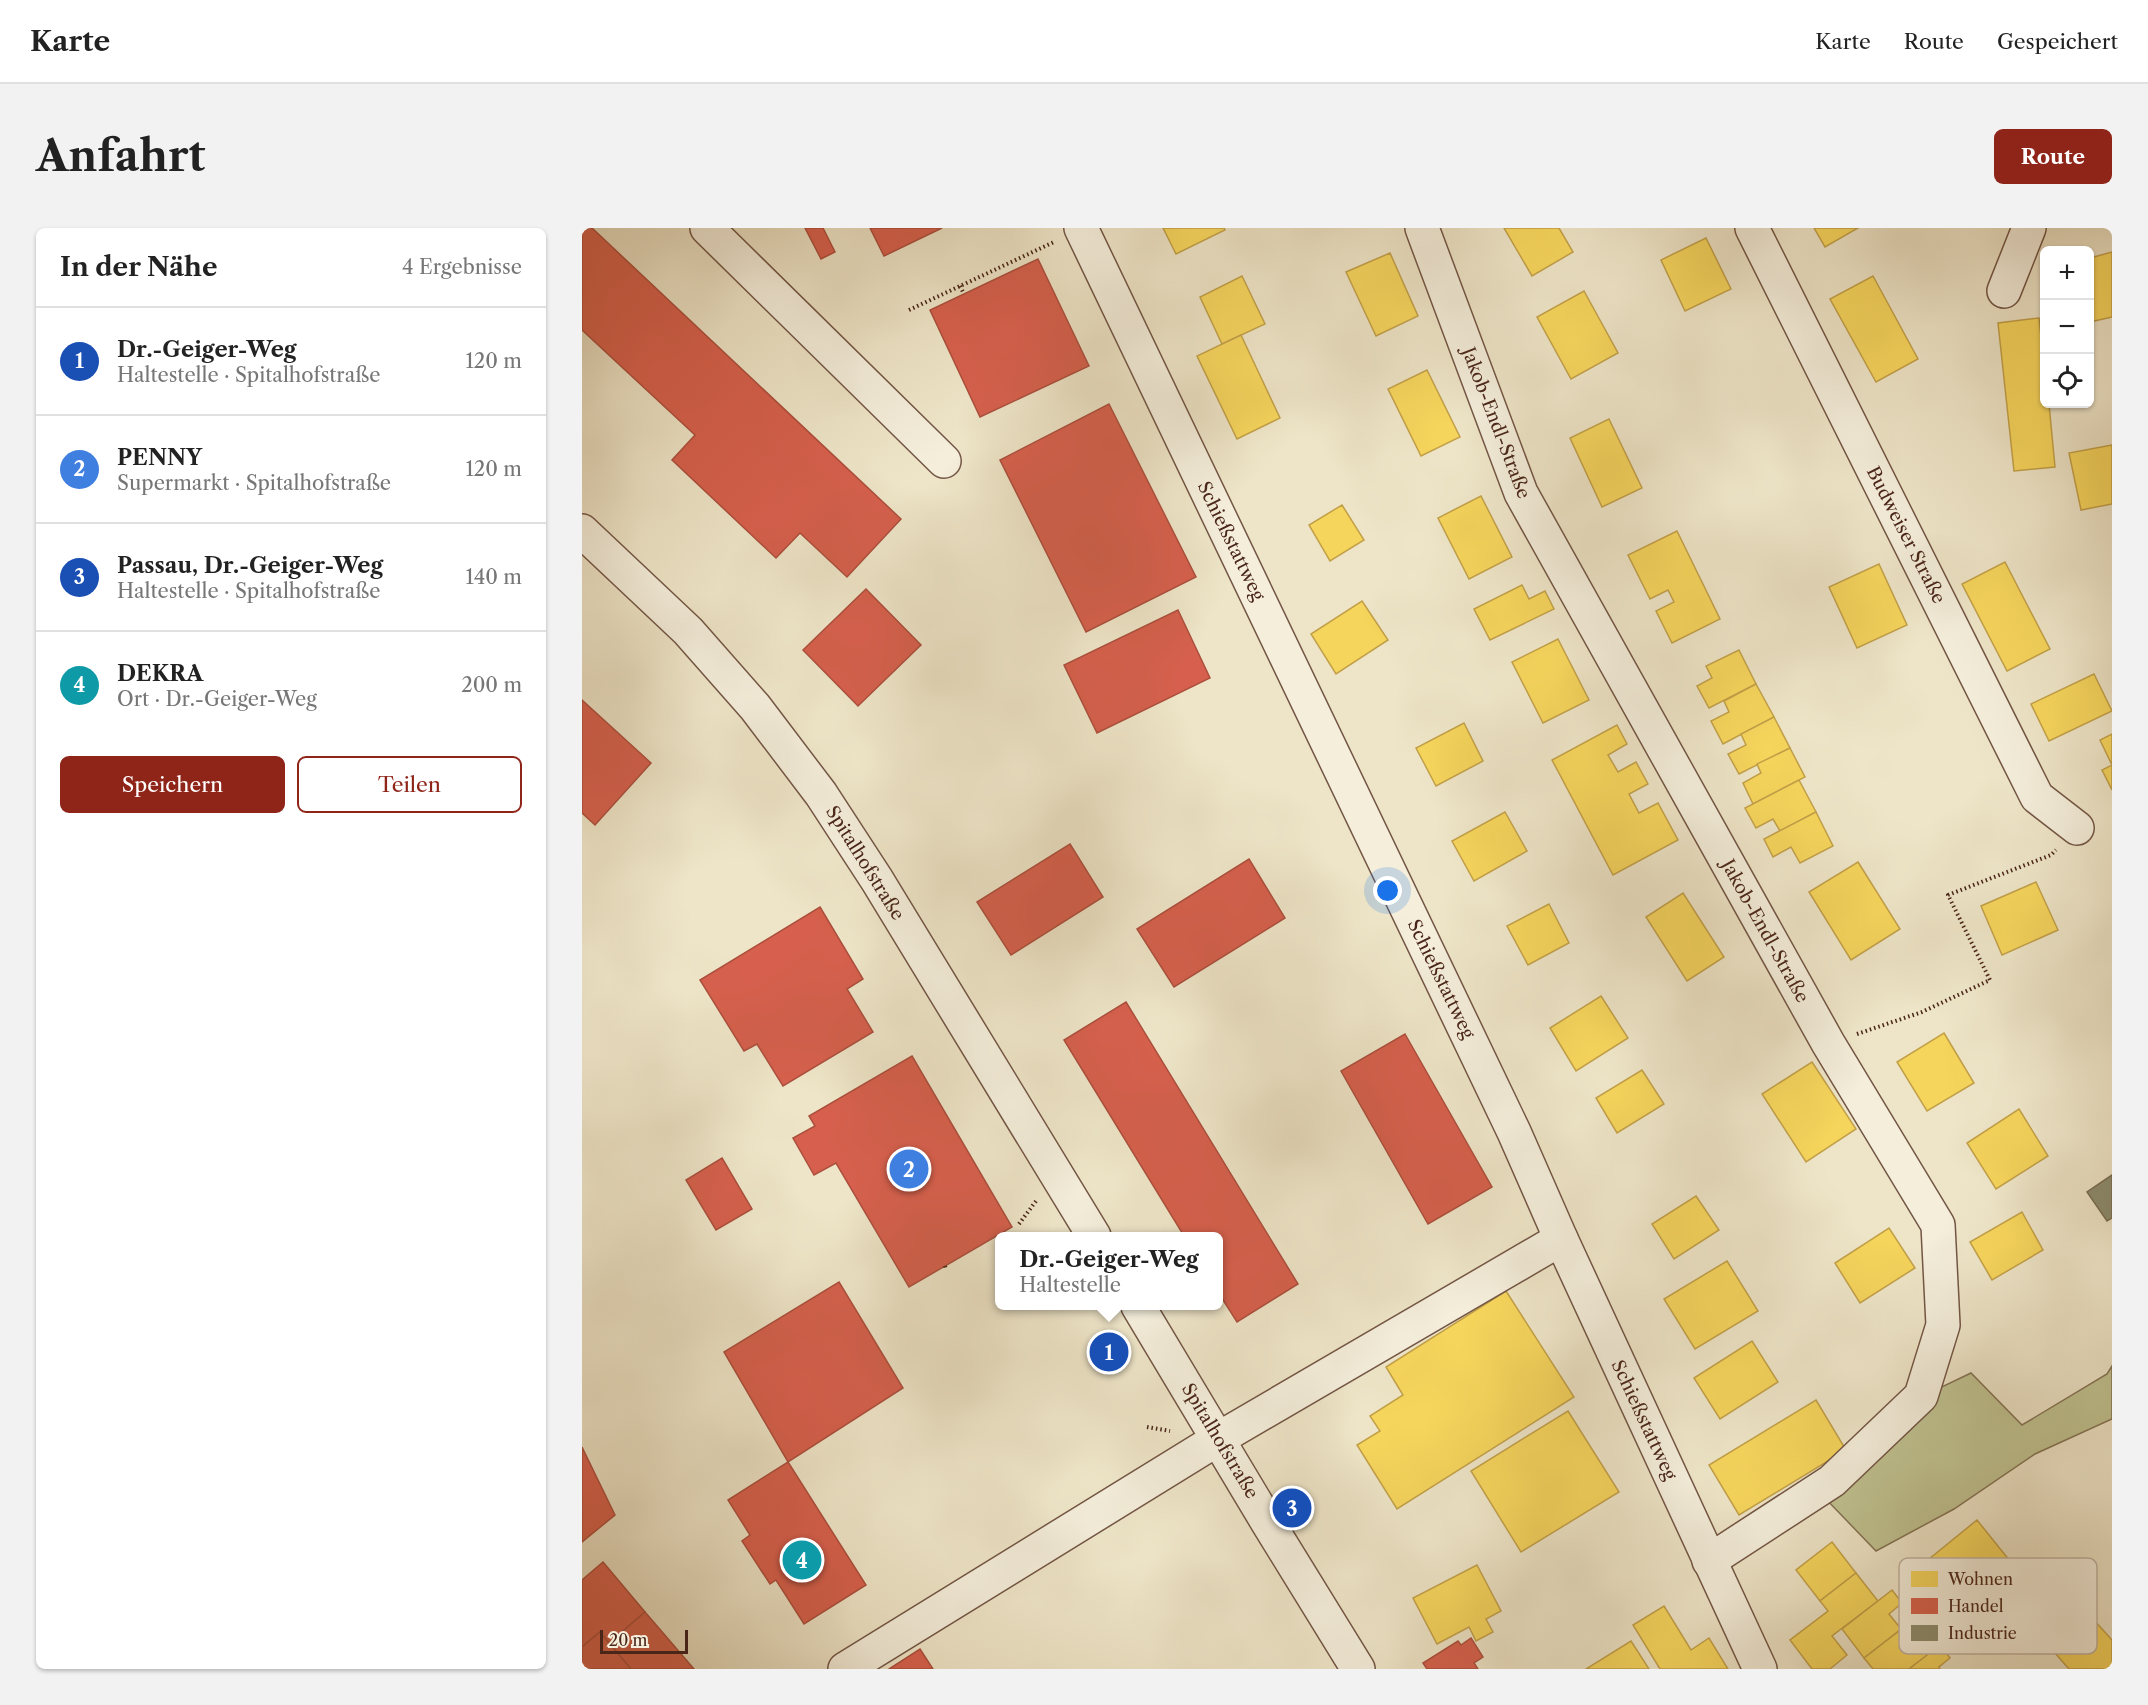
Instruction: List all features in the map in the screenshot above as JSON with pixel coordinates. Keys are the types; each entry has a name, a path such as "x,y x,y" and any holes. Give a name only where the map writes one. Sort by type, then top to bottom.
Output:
{"street":[{"path":"707,228 944,461"},
{"name":"Jakob-Endl-Straße","path":"1422,228 1521,493 1828,1043 1938,1225 1943,1324 1921,1396 1832,1481 1709,1561"},
{"name":"Budweiser Straße","path":"1752,228 2037,797 2077,828"},
{"path":"2004,291 2029,228"},
{"name":"Schießstattweg","path":"1081,229 1504,1110 1561,1239 1760,1669"},
{"name":"Spitalhofstraße","path":"582,531 688,631 756,707 821,794 877,880 1092,1232"},
{"path":"845,1669 1218,1439 1561,1239"},
{"name":"Spitalhofstraße","path":"1141,1310 1358,1669"}],"path":[{"path":"909,310 1081,229"},
{"path":"960,286 964,294"},
{"path":"1828,1043 1922,1012 1990,980 1948,895 2051,855 2077,828"}],"green space":[{"path":"2112,1366 2112,1419 2035,1454 1954,1509 1876,1551 1823,1496 1931,1392 1971,1373 2022,1425 2107,1374"}],"building: Wohnen":[{"path":"1163,228 1224,228 1225,230 1176,254"},
{"path":"1504,228 1559,228 1573,252 1532,276"},
{"path":"1814,228 1858,228 1825,247"},
{"path":"1706,238 1731,289 1685,311 1661,260"},
{"path":"2112,252 2112,317 2094,321 2094,300 2094,257"},
{"path":"1390,253 1418,316 1376,336 1346,272"},
{"path":"1242,276 1265,324 1222,344 1200,297"},
{"path":"1873,276 1918,359 1876,382 1830,299"},
{"path":"1584,291 1618,353 1571,379 1537,317"},
{"path":"2039,318 2040,408 2049,408 2055,467 2014,471 1998,323"},
{"path":"1241,335 1280,418 1237,439 1197,356"},
{"path":"1427,370 1460,437 1421,456 1388,389"},
{"path":"1609,419 1642,488 1602,507 1570,438"},
{"path":"2112,445 2112,504 2081,510 2069,453"},
{"path":"1481,496 1512,557 1469,579 1438,518"},
{"path":"1342,505 1364,540 1330,561 1309,525"},
{"path":"1677,531 1720,619 1672,643 1656,611 1674,602 1668,590 1650,599 1628,555"},
{"path":"2005,562 2050,649 2007,671 1962,584"},
{"path":"1879,564 1907,625 1857,648 1829,587"},
{"path":"1522,585 1529,599 1545,591 1554,609 1490,640 1474,609"},
{"path":"1362,601 1388,640 1336,674 1311,634"},
{"path":"1558,639 1589,700 1543,723 1512,662"},
{"path":"1739,650 1756,684 1709,708 1697,686 1712,678 1706,666"},
{"path":"2094,674 2112,711 2049,741 2031,704"},
{"path":"1756,684 1774,717 1723,744 1711,721 1729,712 1724,701"},
{"path":"1774,717 1790,748 1739,774 1728,754 1746,745 1741,734"},
{"path":"1464,723 1483,761 1436,786 1416,748"},
{"path":"1617,725 1627,744 1608,755 1618,772 1636,762 1648,784 1629,794 1639,813 1658,803 1678,840 1613,875 1552,760"},
{"path":"2112,734 2112,765 2100,740"},
{"path":"1790,748 1805,777 1753,804 1743,783 1761,773 1757,764"},
{"path":"2112,765 2112,790 2102,770"},
{"path":"1799,780 1816,812 1780,831 1773,819 1756,828 1745,808"},
{"path":"1505,812 1527,851 1474,881 1452,841"},
{"path":"1816,812 1833,846 1800,863 1791,847 1773,857 1764,839"},
{"path":"1858,862 1900,929 1851,960 1809,892"},
{"path":"2036,882 2058,930 2002,955 1981,906"},
{"path":"1683,893 1724,957 1687,981 1646,917"},
{"path":"1549,904 1569,943 1528,965 1507,926"},
{"path":"1601,996 1628,1038 1576,1071 1550,1028"},
{"path":"1944,1033 1974,1083 1927,1111 1897,1062"},
{"path":"1812,1062 1856,1129 1806,1162 1762,1094"},
{"path":"1642,1070 1664,1104 1617,1133 1596,1098"},
{"path":"2019,1109 2048,1156 1996,1189 1967,1143"},
{"path":"1696,1196 1719,1230 1674,1259 1652,1224"},
{"path":"2022,1212 2043,1250 1992,1280 1970,1242"},
{"path":"1889,1228 1915,1268 1860,1303 1835,1263"},
{"path":"1727,1261 1758,1311 1695,1349 1664,1299"},
{"path":"1506,1291 1574,1397 1397,1509 1357,1445 1380,1431 1370,1416 1403,1395 1386,1367"},
{"path":"1752,1341 1778,1382 1720,1419 1694,1378"},
{"path":"1816,1400 1846,1450 1739,1515 1709,1465"},
{"path":"1568,1411 1619,1492 1521,1552 1471,1471"},
{"path":"1977,1520 2007,1558 1930,1558"},
{"path":"1832,1542 1856,1573 1820,1601 1796,1570"},
{"path":"1477,1565 1501,1611 1486,1619 1493,1632 1476,1641 1469,1627 1437,1644 1413,1598"},
{"path":"1856,1573 1878,1601 1832,1636 1847,1655 1830,1669 1812,1669 1790,1640 1828,1611 1820,1601"},
{"path":"1892,1590 1899,1599 1899,1606 1889,1614 1899,1626 1899,1631 1864,1658 1842,1629"},
{"path":"1664,1606 1691,1650 1709,1638 1728,1669 1660,1669 1633,1625"},
{"path":"2097,1623 2112,1640 2112,1669 2069,1669 2056,1654 2097,1654"},
{"path":"1899,1631 1899,1654 1929,1654 1909,1669 1873,1669 1864,1658"},
{"path":"1631,1641 1649,1669 1586,1669"},
{"path":"1928,1654 1947,1654 1950,1658 1939,1667 1940,1669 1909,1669"}],"building: Handel":[{"path":"582,228 592,228 901,519 847,577 800,533 776,558 672,460 695,435 582,330"},
{"path":"805,228 823,228 835,252 821,259"},
{"path":"870,228 942,228 884,256"},
{"path":"1038,259 1089,366 980,417 930,310"},
{"path":"1109,404 1196,577 1086,632 1000,460"},
{"path":"866,589 921,645 858,706 803,650"},
{"path":"1178,610 1210,678 1097,733 1064,665"},
{"path":"582,700 651,763 595,825 582,813"},
{"path":"1070,844 1103,897 1011,955 977,902"},
{"path":"1249,859 1285,918 1174,987 1137,929"},
{"path":"820,907 863,979 847,989 873,1032 783,1086 757,1044 744,1051 700,980"},
{"path":"1126,1002 1298,1284 1237,1322 1223,1300 1223,1232 1182,1232 1064,1040"},
{"path":"1405,1034 1492,1187 1428,1224 1341,1071"},
{"path":"912,1056 1012,1227 1003,1232 995,1232 995,1237 909,1287 836,1163 814,1175 793,1138 815,1126 809,1116"},
{"path":"722,1158 752,1209 716,1230 686,1180"},
{"path":"839,1282 903,1388 788,1462 724,1352"},
{"path":"582,1447 615,1515 582,1542"},
{"path":"788,1462 866,1585 804,1624 776,1580 770,1584 742,1541 750,1535 728,1500"},
{"path":"603,1562 645,1612 609,1643 600,1632 582,1647 582,1580"},
{"path":"645,1612 694,1669 631,1669 609,1643"},
{"path":"600,1632 631,1669 582,1669 582,1647"},
{"path":"1471,1638 1483,1657 1474,1663 1478,1669 1427,1669 1423,1663 1458,1641 1461,1645"},
{"path":"920,1649 933,1669 889,1669"}],"building: Industrie":[{"path":"2112,1175 2112,1218 2107,1221 2087,1192"}],"place":[{"name":"PENNY","path":"909,1169"},
{"name":"Dr.-Geiger-Weg","path":"1109,1352"},
{"name":"Passau, Dr.-Geiger-Weg","path":"1292,1508"},
{"name":"DEKRA","path":"802,1560"}]}
